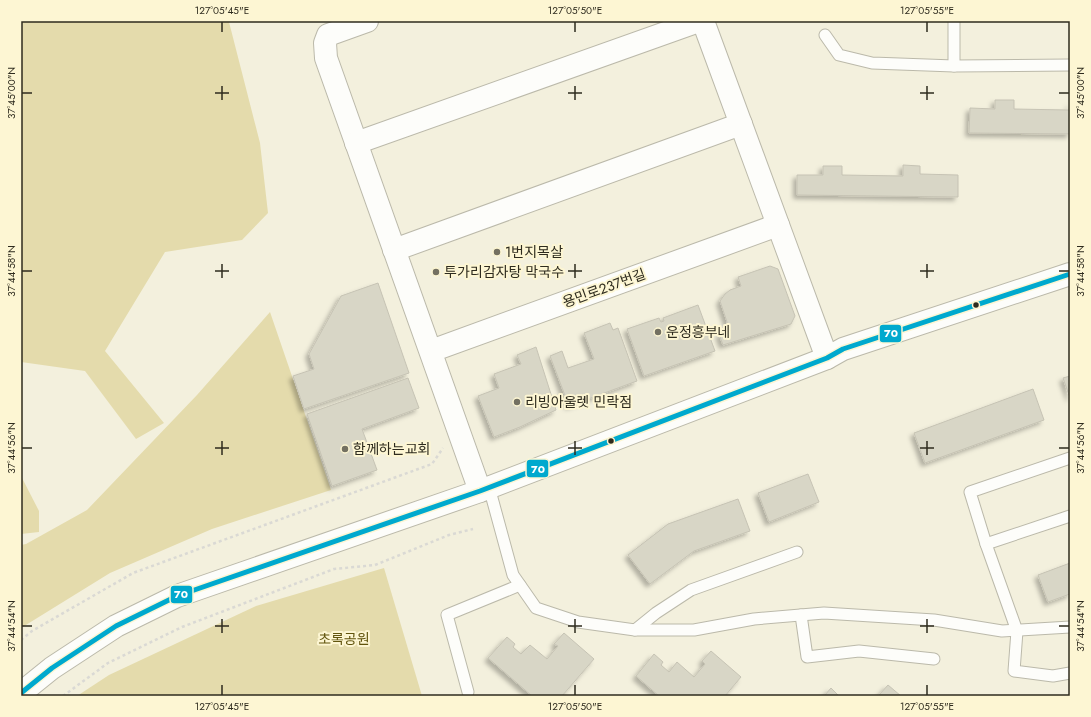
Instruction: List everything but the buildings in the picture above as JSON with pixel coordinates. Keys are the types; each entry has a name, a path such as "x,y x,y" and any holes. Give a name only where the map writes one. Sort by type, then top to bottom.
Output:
{"street":[{"path":"367,21 328,35 325,43 326,58 431,352 484,489"},
{"path":"356,143 701,21 741,124 827,358"},
{"path":"394,250 741,124"},
{"name":"용민로237번길","path":"431,352 778,225"},
{"path":"21,693 52,668 116,626 177,596 484,489 827,358 843,349 1070,274"}],"lane":[{"path":"954,21 954,66"},
{"path":"825,35 839,55 872,63 954,66 1070,65"},
{"path":"1070,458 970,492 986,544 1017,630 1014,671 1053,676 1070,673"},
{"path":"484,489 513,575 536,608 578,622 635,630 694,630 754,619 824,613 926,619 1002,632 1070,627"},
{"path":"986,544 1070,516"},
{"path":"635,630 656,613 691,590 797,552"},
{"path":"468,692 447,614 520,585"},
{"path":"801,614 807,657 859,651 934,659"}],"path":[{"path":"21,640 32,631 133,573 432,464 443,447"},
{"path":"63,696 108,663 182,627 334,569 375,565 449,535 473,529"}],"green space":[{"path":"21,21 230,21 229,22 260,143 268,213 242,240 165,252 105,351 164,423 136,439 85,371 21,362"},
{"path":"270,312 331,490 212,529 110,573 21,628 21,545 26,544 87,510 197,395"},
{"path":"21,476 39,511 39,532 21,534"},
{"name":"초록공원","path":"384,568 422,696 77,696 109,675 256,606"}],"transit line":[{"name":"70","path":"21,693 52,668 116,626 177,596 480,491 827,358 843,349 1070,274"}],"place":[{"name":"1번지목살","path":"497,252"},
{"name":"투가리감자탕 막국수","path":"436,272"},
{"name":"운정흥부네","path":"658,332"},
{"name":"리빙아울렛 민락점","path":"517,402"},
{"name":"함께하는교회","path":"345,449"}]}
